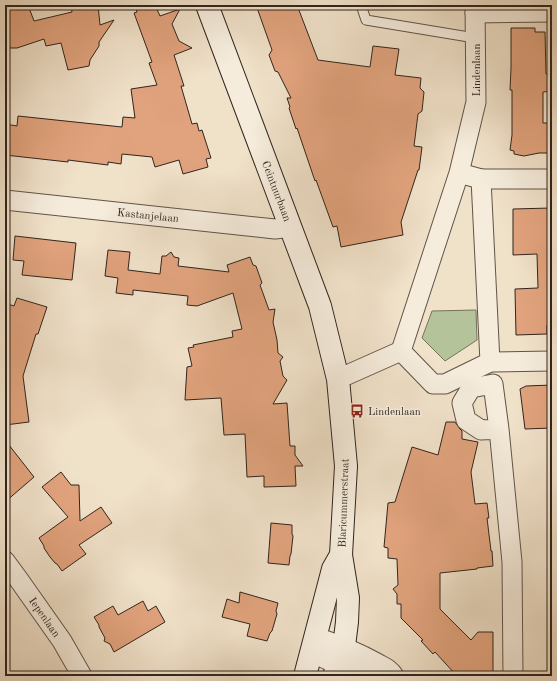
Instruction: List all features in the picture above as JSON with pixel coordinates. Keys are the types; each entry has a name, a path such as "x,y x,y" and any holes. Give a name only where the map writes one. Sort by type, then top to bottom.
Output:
{"main road":[{"name":"Ceintuurbaan","path":"206,5 320,306 338,379"},
{"name":"Blaricummerstraat","path":"338,379 346,466 342,555 348,598 347,622 338,662"},
{"name":"Blaricummerstraat","path":"305,676 333,569 342,555"}],"street":[{"name":"Lindenlaan","path":"401,351 459,173 476,102 475,9"},
{"path":"475,9 552,12"},
{"path":"459,173 481,179 552,179"},
{"path":"481,179 490,362"},
{"name":"Kastanjelaan","path":"5,200 274,229 290,227"},
{"path":"338,379 401,351 433,384 445,384 490,362 552,361"},
{"path":"499,429 512,562 513,676"},
{"name":"Iepenlaan","path":"5,561 62,641 82,676"},
{"path":"314,645 338,662 364,676"},
{"path":"338,662 366,656 391,671 394,676"}],"lane":[{"name":"Lindenlaan","path":"361,5 366,20 475,38"}],"green space":[{"path":"476,310 477,340 445,361 422,338 432,311"}],"building":[{"path":"5,5 28,5 34,21 72,12 71,5 98,5 100,25 114,20 99,42 99,46 90,60 89,66 68,70 61,43 46,46 44,39 17,48 10,48 8,41 5,43"},
{"path":"135,5 155,5 160,16 180,9 172,24 179,41 192,48 174,55 184,86 181,86 192,124 197,123 199,131 202,130 211,158 206,159 208,167 183,174 179,160 155,167 152,157 122,154 121,164 108,162 108,165 5,155 5,124 17,126 18,116 122,127 123,117 135,118 131,89 157,85 149,63 152,62 134,13 137,12"},
{"path":"256,5 297,5 318,60 370,67 373,46 399,49 395,75 421,78 420,88 424,92 422,111 418,114 414,146 422,147 419,170 401,222 403,235 341,247 337,226 333,227 297,128 296,129 287,98 291,98 278,72 275,71 269,55 272,50"},
{"path":"511,28 535,28 535,32 545,32 546,74 552,75 552,91 543,92 543,123 552,123 552,153 539,153 524,156 514,154 514,151 510,150 512,135 512,90 510,90"},
{"path":"551,208 552,325 547,325 547,334 516,335 515,289 538,288 537,254 513,255 513,209"},
{"path":"15,236 76,243 72,280 22,275 24,261 13,260"},
{"path":"108,250 130,252 128,270 160,274 162,256 166,256 171,252 174,257 179,258 178,266 229,272 227,265 250,257 253,265 256,266 262,283 260,285 269,310 275,309 273,322 278,353 283,357 280,361 283,376 287,380 273,404 287,403 290,446 295,446 295,455 303,466 295,466 296,486 264,487 264,476 247,477 245,434 224,435 221,398 185,400 187,367 192,366 188,348 194,347 193,345 233,337 232,331 242,329 233,293 197,306 187,305 188,296 133,290 133,295 116,293 118,278 105,276"},
{"path":"17,298 47,307 38,334 36,334 23,376 29,422 5,425 5,303 14,306"},
{"path":"552,385 552,428 525,429 520,389 526,386"},
{"path":"446,422 455,422 462,431 462,439 478,442 471,472 475,504 487,503 489,518 487,518 493,566 440,573 440,609 471,640 478,632 493,632 493,676 456,675 435,652 433,654 421,641 423,640 401,618 401,604 397,604 397,594 393,589 398,585 397,559 388,558 388,548 384,547 388,503 395,502 412,447 438,455"},
{"path":"5,440 34,477 5,502"},
{"path":"61,472 71,485 79,485 80,521 101,507 112,523 79,545 86,554 62,571 50,557 39,538 68,517 42,487"},
{"path":"271,523 292,525 293,536 289,565 268,563"},
{"path":"240,592 278,603 276,611 277,614 272,631 267,641 247,636 250,624 222,617 227,599 239,603"},
{"path":"143,601 148,611 156,606 165,622 114,652 110,644 104,641 105,638 94,617 113,606 118,615"}],"place":[{"name":"Lindenlaan","path":"357,411"}]}
